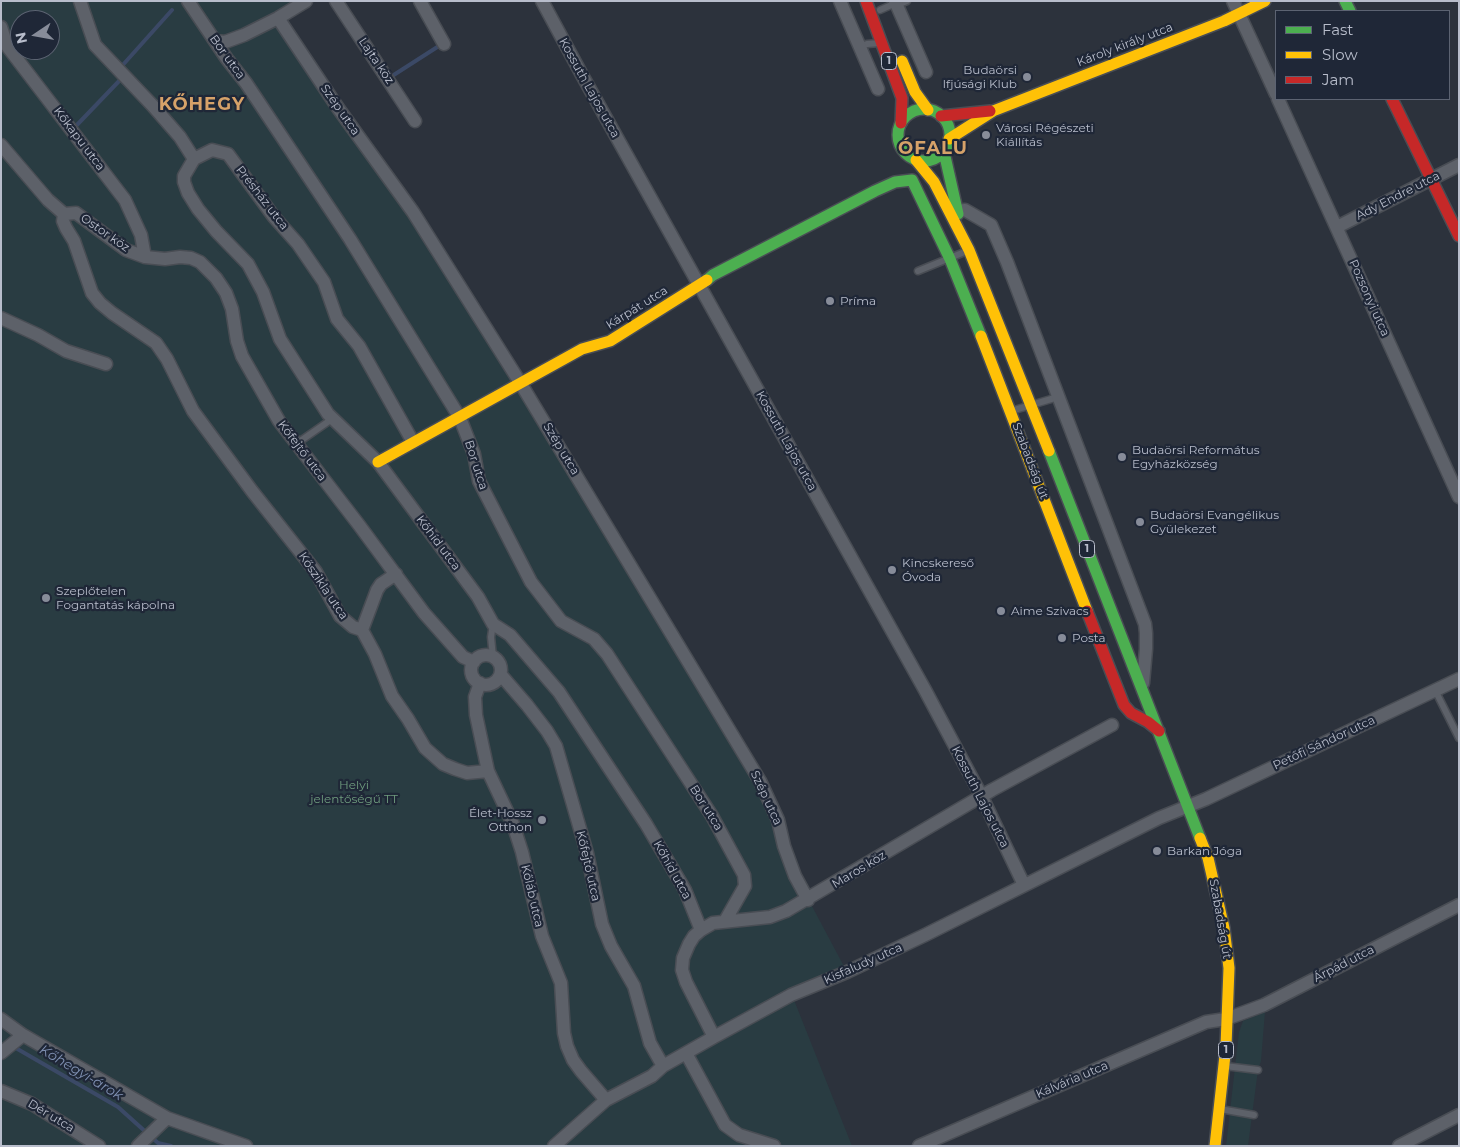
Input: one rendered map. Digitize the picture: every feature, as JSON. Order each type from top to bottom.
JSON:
[{"type":"street","points":[[80,1],[95,45],[159,112],[180,137],[194,159]]},
{"type":"street","name":"Bor utca","points":[[188,1],[227,59],[246,83],[350,239],[460,418],[474,454],[479,481],[531,582],[561,621],[594,639],[607,654],[712,816],[739,864],[746,886],[724,921]]},
{"type":"street","points":[[216,41],[225,42],[244,35],[306,1]]},
{"type":"street","name":"Lajta köz","points":[[336,1],[415,121]]},
{"type":"street","points":[[420,1],[444,44]]},
{"type":"street","name":"Kossuth Lajos utca","points":[[542,1],[921,682],[982,797],[1024,885]]},
{"type":"street","points":[[840,1],[878,89]]},
{"type":"street","name":"1","points":[[866,1],[902,98],[901,124],[898,134],[900,145],[907,154],[916,160]]},
{"type":"street","points":[[1233,1],[1275,92]]},
{"type":"street","name":"Károly király utca","points":[[950,139],[993,111],[1240,14],[1265,1]]},
{"type":"street","points":[[899,3],[926,72]]},
{"type":"street","points":[[878,6],[888,28]]},
{"type":"street","name":"Szép utca","points":[[278,18],[338,108],[413,212],[521,384],[760,781],[778,820],[784,846],[795,876],[808,900]]},
{"type":"street","name":"Kőkapu utca","points":[[2,33],[7,46],[125,200],[141,235],[145,257]]},
{"type":"street","name":"1","points":[[898,52],[914,92],[928,110],[941,116]]},
{"type":"street","name":"Pozsonyi utca","points":[[1278,100],[1459,497]]},
{"type":"street","points":[[1392,100],[1459,236]]},
{"type":"street","points":[[901,124],[910,114],[916,111],[928,110]]},
{"type":"street","name":"Károly király utca","points":[[941,116],[993,111]]},
{"type":"street","points":[[916,160],[931,160],[944,152],[950,139],[948,127],[941,116]]},
{"type":"street","points":[[1,145],[48,200],[64,214]]},
{"type":"street","name":"Présház utca","points":[[194,159],[212,150],[228,154],[274,216],[298,244],[324,282],[337,319],[359,346],[413,442]]},
{"type":"street","name":"Szabadság út","points":[[944,152],[968,250]]},
{"type":"street","name":"Kőhíd utca","points":[[194,159],[184,176],[188,193],[216,231],[248,264],[263,292],[280,339],[332,418],[378,462],[478,597],[493,624],[510,635],[560,692],[646,824],[685,890],[701,930]]},
{"type":"street","name":"Szabadság út","points":[[916,160],[934,182],[968,250],[1031,405],[1208,858],[1224,928],[1229,968],[1226,1046],[1215,1146]]},
{"type":"street","name":"Ady Endre utca","points":[[1337,227],[1459,165]]},
{"type":"street","name":"Kárpát utca","points":[[378,462],[582,349],[610,341],[699,286],[713,275],[875,191],[895,182],[912,180]]},
{"type":"street","name":"Szabadság út","points":[[912,180],[950,259],[1011,411],[1124,705],[1131,713],[1148,722],[1159,731]]},
{"type":"street","name":"Szabadság út","points":[[958,211],[965,210],[991,225],[1007,262],[1145,624],[1146,649],[1143,694]]},
{"type":"street","name":"Ostor köz","points":[[64,214],[76,213],[126,250],[145,257]]},
{"type":"street","name":"Kőszikla utca","points":[[64,214],[63,221],[74,241],[92,293],[100,304],[156,343],[193,411],[252,491],[316,572],[340,616],[353,627],[362,630],[375,654],[392,696],[431,755],[443,764],[467,773],[488,771]]},
{"type":"street","name":"Kőfejtő utca","points":[[145,257],[165,259],[180,256],[191,258],[200,262],[216,278],[226,293],[232,309],[237,341],[242,356],[278,421],[424,613],[463,657],[474,662]]},
{"type":"street","points":[[1,318],[38,335],[66,351],[106,364]]},
{"type":"street","points":[[362,630],[377,590],[381,584],[396,574]]},
{"type":"street","points":[[482,656],[493,657],[501,666],[500,675],[496,682],[484,685],[472,674],[474,662],[482,656]]},
{"type":"street","name":"Kőfejtő utca","points":[[500,675],[508,682],[542,724],[556,746],[587,853],[602,924],[611,946],[634,986],[650,1043],[663,1066]]},
{"type":"street","name":"Petőfi Sándor utca","points":[[1188,806],[1459,679]]},
{"type":"street","name":"Kőláb utca","points":[[480,683],[475,697],[476,715],[488,771],[513,824],[522,852],[542,936],[561,983],[564,1033],[567,1046],[573,1060],[606,1100]]},
{"type":"street","name":"Maros köz","points":[[701,930],[713,923],[770,917],[786,911],[808,900],[982,797],[1112,725]]},
{"type":"street","name":"Kisfaludy utca","points":[[554,1146],[606,1100],[652,1076],[663,1066],[714,1037],[792,995],[916,940],[1159,818],[1188,806]]},
{"type":"street","name":"Árpád utca","points":[[1226,1019],[1264,1005],[1459,905]]},
{"type":"street","points":[[701,930],[689,944],[683,958],[682,970],[686,982],[714,1037]]},
{"type":"street","points":[[1,1019],[20,1039],[167,1118],[246,1146]]},
{"type":"street","name":"Kálvária utca","points":[[919,1146],[1206,1022],[1226,1019]]},
{"type":"street","points":[[1,1053],[20,1039]]},
{"type":"street","points":[[686,1053],[725,1125],[739,1135],[774,1146]]},
{"type":"street","name":"Dér utca","points":[[1,1091],[32,1104],[99,1146]]},
{"type":"street","points":[[1399,1146],[1459,1115]]},
{"type":"street","points":[[139,1144],[167,1118]]},
{"type":"lane","points":[[878,6],[899,3]]},
{"type":"lane","points":[[859,47],[867,44],[882,43]]},
{"type":"lane","points":[[918,271],[968,250]]},
{"type":"lane","points":[[1011,411],[1058,397]]},
{"type":"lane","points":[[296,444],[332,418]]},
{"type":"lane","points":[[493,624],[491,637],[493,657]]},
{"type":"lane","points":[[1435,690],[1459,738]]},
{"type":"lane","points":[[1224,1066],[1258,1070]]},
{"type":"lane","points":[[1219,1108],[1254,1115]]},
{"type":"green space","name":"Helyi jelentőségű TT","points":[[1,1],[306,1],[279,18],[386,173],[760,781],[805,893],[847,972],[792,995],[852,1146],[1,1146]]},
{"type":"green space","points":[[1265,1012],[1261,1061],[1258,1070],[1248,1146],[1226,1146],[1239,1032],[1243,1021]]},
{"type":"waterway","points":[[121,67],[172,10]]},
{"type":"waterway","points":[[389,78],[442,44]]},
{"type":"waterway","points":[[74,128],[121,79]]},
{"type":"waterway","name":"Kőhegyi-árok","points":[[14,1047],[118,1107],[158,1143],[171,1146]]},
{"type":"traffic: fast","points":[[1345,1],[1350,10]]},
{"type":"traffic: fast","points":[[924,109],[934,111],[942,117],[948,125],[950,135],[948,145],[942,153],[934,159],[924,161],[914,159],[906,153],[900,145],[898,135],[900,125],[906,117],[914,111],[924,109]]},
{"type":"traffic: fast","points":[[944,152],[958,214]]},
{"type":"traffic: fast","points":[[707,280],[713,275],[875,191],[895,182],[912,180],[950,259],[981,336]]},
{"type":"traffic: fast","points":[[1049,451],[1200,838]]},
{"type":"traffic: slow","points":[[949,139],[993,111],[1224,21],[1265,1]]},
{"type":"traffic: slow","points":[[902,61],[915,92],[928,110]]},
{"type":"traffic: slow","points":[[916,160],[934,182],[969,250],[1049,451]]},
{"type":"traffic: slow","points":[[378,462],[582,349],[610,341],[707,280]]},
{"type":"traffic: slow","points":[[981,336],[1087,611]]},
{"type":"traffic: slow","points":[[1200,838],[1208,858],[1224,928],[1229,968],[1226,1046],[1215,1146]]},
{"type":"traffic: jam","points":[[866,1],[902,98],[901,123]]},
{"type":"traffic: jam","points":[[1392,100],[1459,236]]},
{"type":"traffic: jam","points":[[941,116],[990,111]]},
{"type":"traffic: jam","points":[[1087,611],[1124,705],[1131,713],[1148,722],[1159,731]]},
{"type":"place","name":"Budaörsi Ifjúsági Klub","points":[[1027,77]]},
{"type":"place","name":"Városi Régészeti Kiállítás","points":[[986,135]]},
{"type":"place","name":"Príma","points":[[830,301]]},
{"type":"place","name":"Budaörsi Református Egyházközség","points":[[1122,457]]},
{"type":"place","name":"Budaörsi Evangélikus Gyülekezet","points":[[1140,522]]},
{"type":"place","name":"Kincskereső Óvoda","points":[[892,570]]},
{"type":"place","name":"Szeplőtelen Fogantatás kápolna","points":[[46,598]]},
{"type":"place","name":"Aime Szivacs","points":[[1001,611]]},
{"type":"place","name":"Posta","points":[[1062,638]]},
{"type":"place","name":"Élet-Hossz Otthon","points":[[542,820]]},
{"type":"place","name":"Barkan Jóga","points":[[1157,851]]},
{"type":"district","name":"KŐHEGY","points":[[202,105]]},
{"type":"district","name":"ÓFALU","points":[[933,149]]}]
